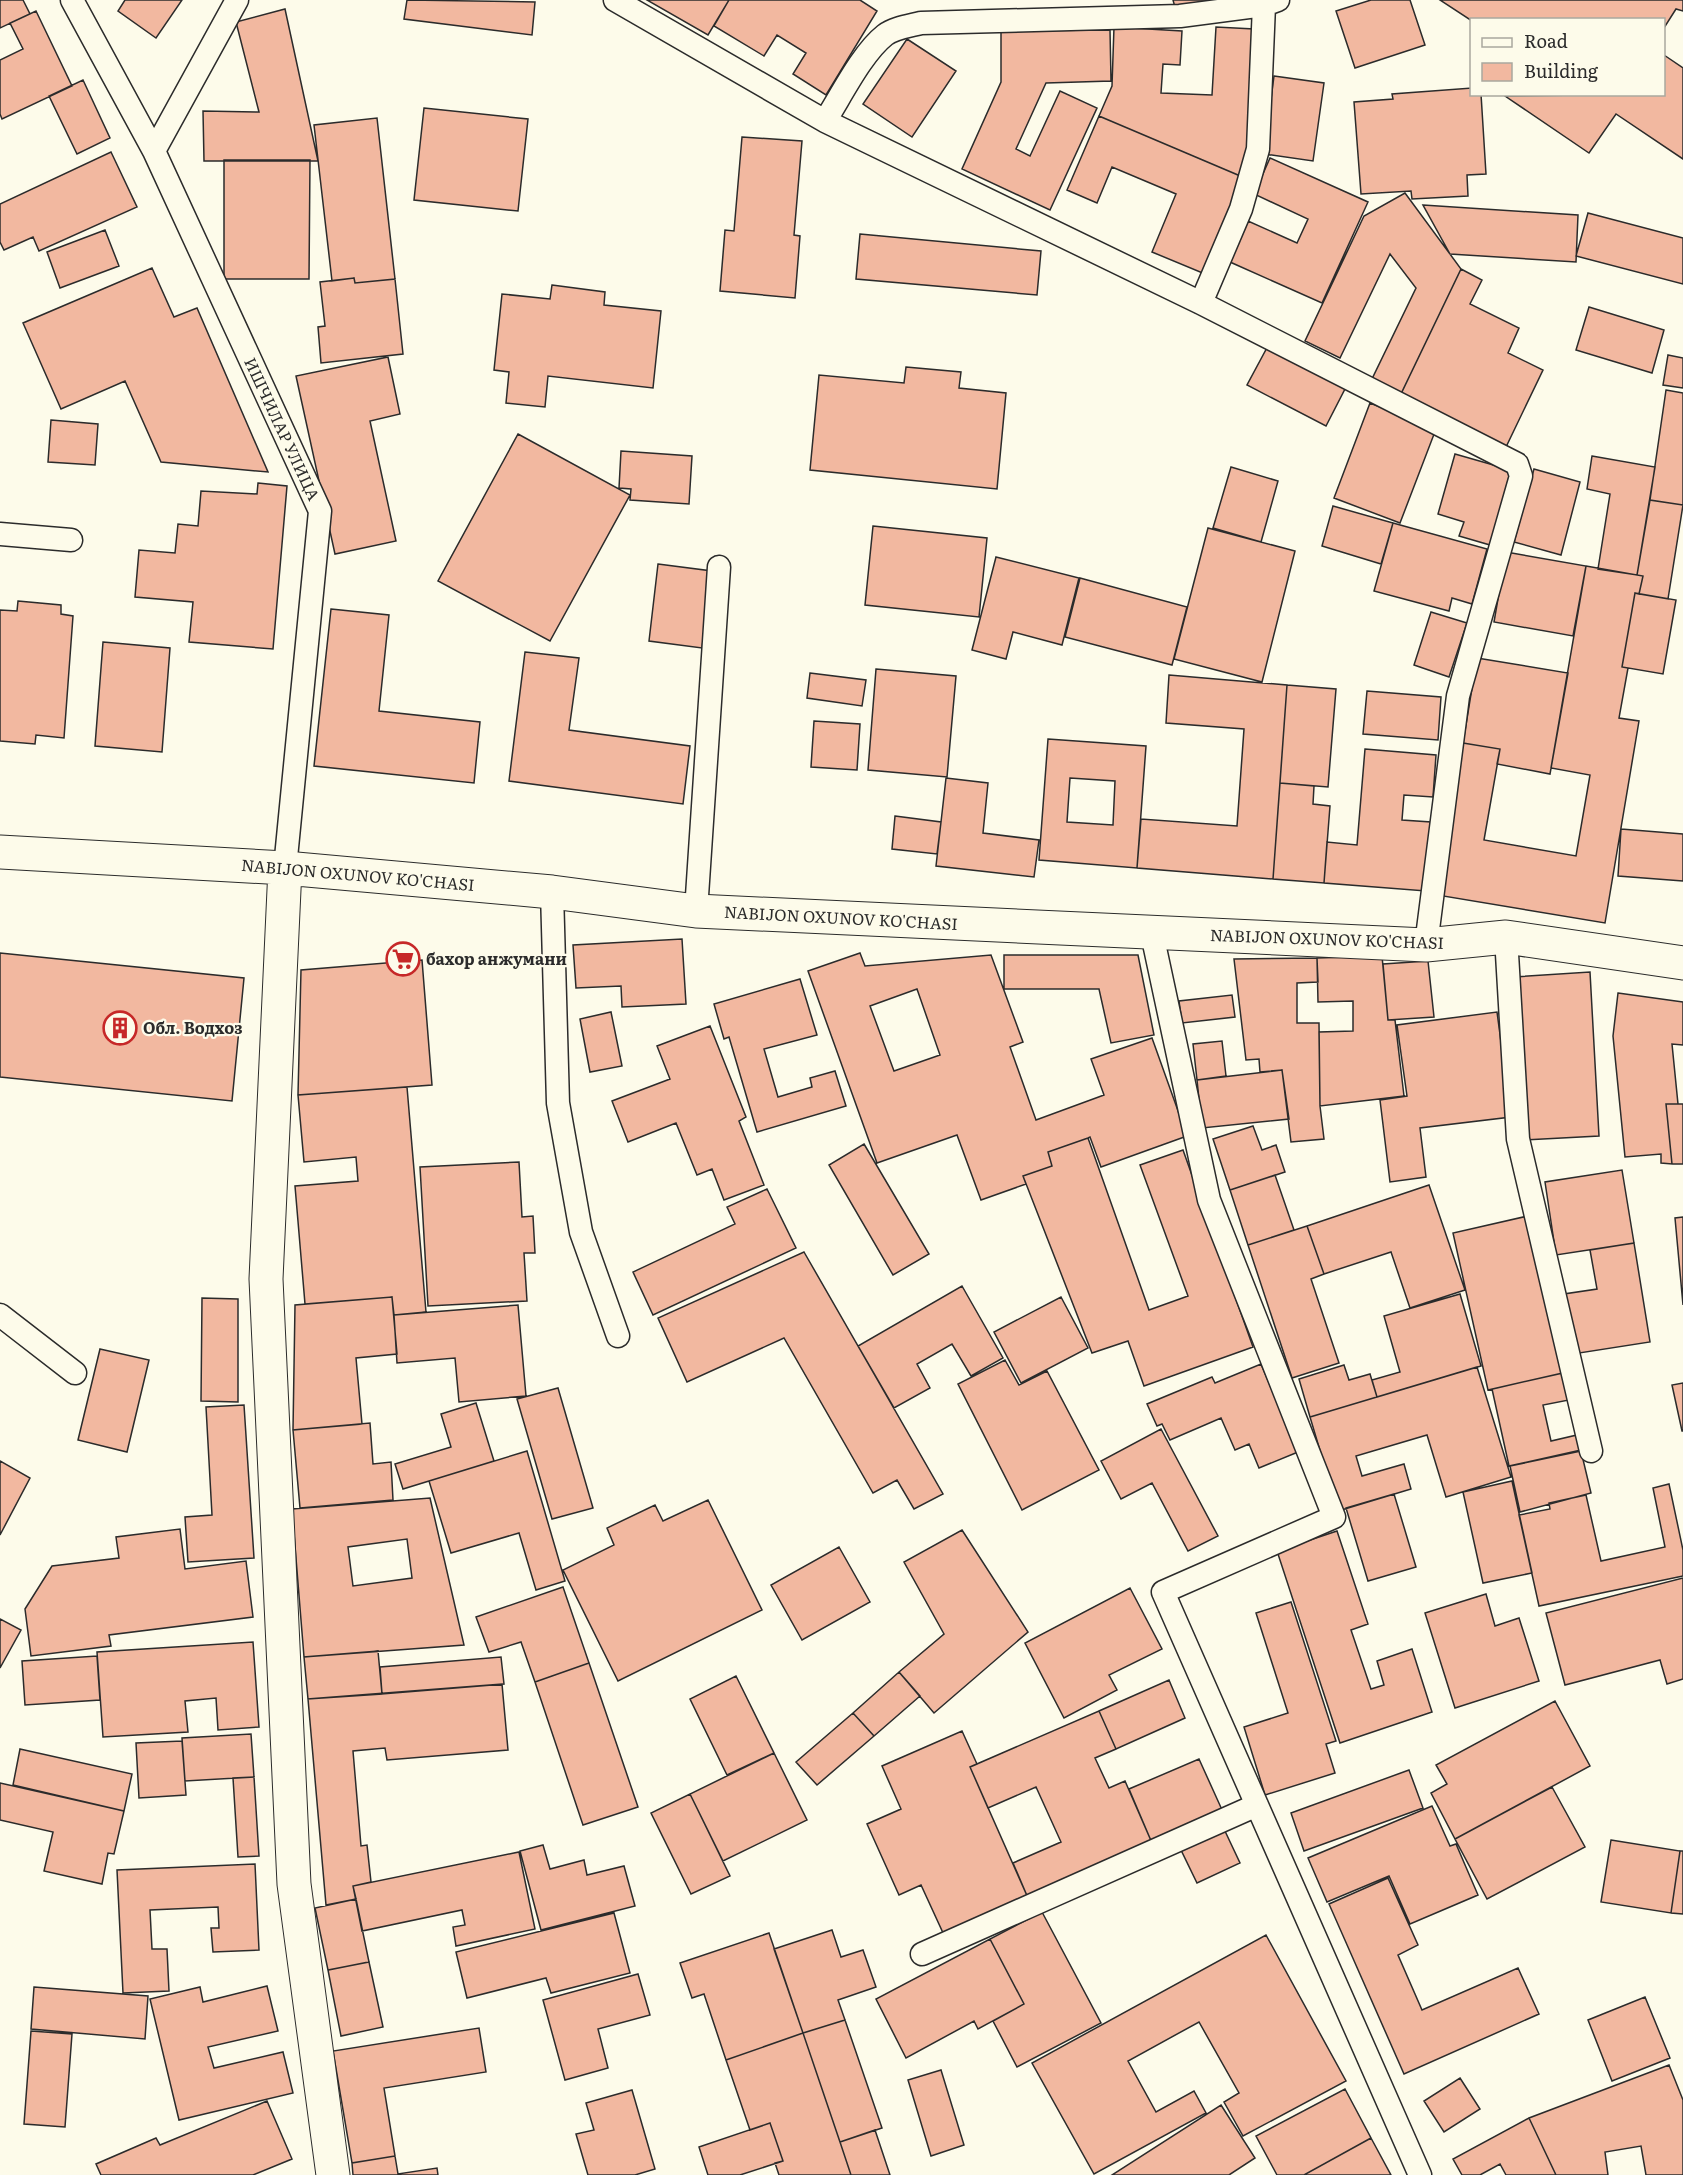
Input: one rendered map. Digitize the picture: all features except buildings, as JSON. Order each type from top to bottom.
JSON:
[{"type":"street","name":"NABIJON OXUNOV KO'CHASI","points":[[0,852],[285,868],[552,892],[696,911],[1426,945],[1506,937],[1683,963]]},
{"type":"street","points":[[285,868],[267,1279],[294,1884],[333,2175]]},
{"type":"lane","name":"ИШЧИЛАР УЛИЦА","points":[[72,0],[154,152],[320,511],[285,868]]},
{"type":"lane","points":[[154,152],[237,0]]},
{"type":"lane","points":[[615,0],[825,121],[1201,303],[1517,464],[1521,469],[1521,476],[1458,696],[1426,945]]},
{"type":"lane","points":[[825,121],[869,54],[885,35],[912,25],[1180,16],[1271,2],[1258,149],[1241,209],[1201,303]]},
{"type":"lane","points":[[0,534],[70,540]]},
{"type":"lane","points":[[696,911],[719,567]]},
{"type":"lane","points":[[552,892],[558,1103],[581,1232],[618,1336]]},
{"type":"lane","points":[[1152,934],[1209,1200],[1334,1517],[1163,1592],[1420,2175]]},
{"type":"lane","points":[[1506,937],[1518,1139],[1591,1451]]},
{"type":"lane","points":[[0,1315],[75,1373]]},
{"type":"lane","points":[[922,1954],[1257,1805]]},
{"type":"place","name":"бахор анжумани","points":[[403,959]]},
{"type":"place","name":"Обл. Водхоз","points":[[120,1028]]}]
